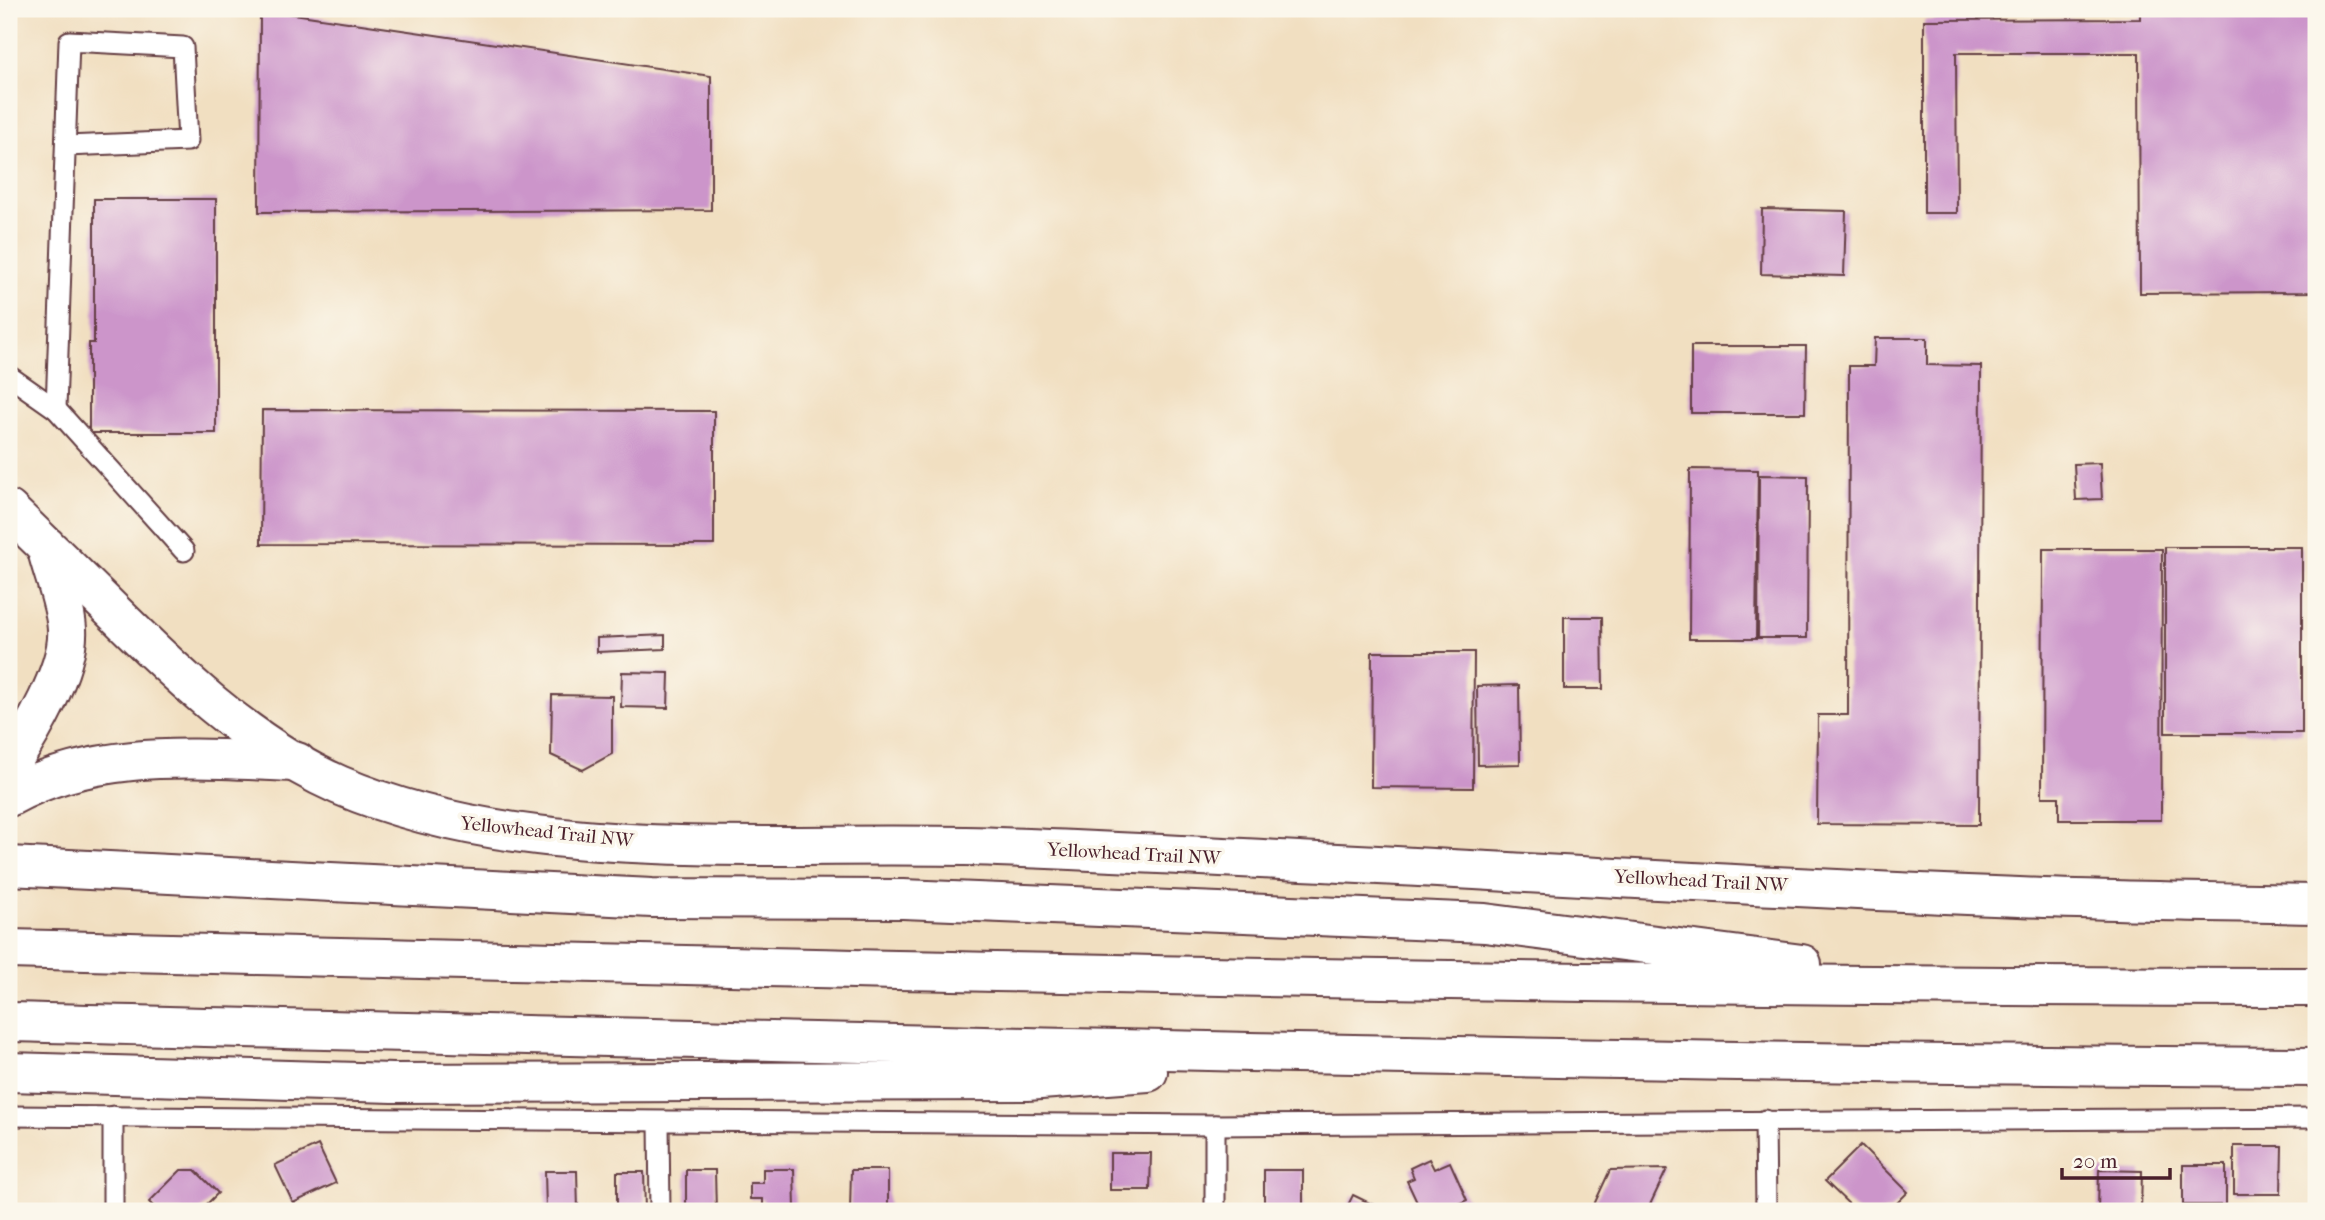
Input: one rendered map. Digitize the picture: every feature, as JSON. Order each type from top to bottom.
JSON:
[{"type":"main road","name":"Yellowhead Trail NW","points":[[9,510],[227,717],[297,762],[341,785],[452,822],[603,842],[993,847],[2020,897],[2316,904]]},
{"type":"main road","points":[[11,758],[33,730],[56,680],[67,631],[46,546]]},
{"type":"main road","points":[[9,797],[36,782],[76,768],[137,760],[162,758],[297,762]]},
{"type":"main road","points":[[9,866],[652,898],[903,899],[1485,922],[1984,987]]},
{"type":"main road","points":[[9,949],[978,973],[1984,987],[2316,987]]},
{"type":"main road","points":[[9,1022],[1366,1055],[2316,1067]]},
{"type":"main road","points":[[9,1072],[393,1083],[1027,1081],[1366,1055]]},
{"type":"lane","points":[[56,409],[65,146],[69,41],[183,47],[188,141],[65,146]]},
{"type":"lane","points":[[9,376],[56,409],[184,551]]},
{"type":"lane","points":[[9,1116],[659,1123],[1215,1125],[1765,1119],[2316,1118]]},
{"type":"lane","points":[[113,1116],[113,1211]]},
{"type":"lane","points":[[1765,1119],[1766,1211]]},
{"type":"lane","points":[[659,1123],[660,1211]]},
{"type":"lane","points":[[1215,1125],[1215,1211]]},
{"type":"building","points":[[260,9],[711,76],[711,210],[259,212]]},
{"type":"building","points":[[2140,9],[2316,9],[2316,292],[2140,293],[2139,53],[1956,53],[1957,213],[1924,213],[1924,20],[2140,19]]},
{"type":"building","points":[[94,199],[216,199],[216,433],[89,433],[89,343],[94,343]]},
{"type":"building","points":[[1762,209],[1846,211],[1844,276],[1761,274]]},
{"type":"building","points":[[1875,338],[1927,338],[1927,365],[1981,366],[1979,825],[1817,824],[1818,715],[1848,715],[1849,366],[1874,366]]},
{"type":"building","points":[[1691,346],[1806,346],[1805,413],[1691,413]]},
{"type":"building","points":[[262,410],[714,411],[714,545],[261,544]]},
{"type":"building","points":[[2100,463],[2102,499],[2076,500],[2074,464]]},
{"type":"building","points":[[1690,469],[1758,470],[1756,639],[1689,639]]},
{"type":"building","points":[[1759,475],[1808,476],[1807,638],[1758,638]]},
{"type":"building","points":[[2165,547],[2302,547],[2302,733],[2165,733]]},
{"type":"building","points":[[2043,549],[2162,549],[2161,820],[2059,820],[2059,797],[2042,797]]},
{"type":"building","points":[[1564,617],[1602,617],[1603,689],[1564,689]]},
{"type":"building","points":[[665,635],[665,649],[597,652],[597,638]]},
{"type":"building","points":[[1372,652],[1474,652],[1473,788],[1371,787]]},
{"type":"building","points":[[622,672],[669,673],[668,708],[621,707]]},
{"type":"building","points":[[1519,685],[1520,764],[1478,765],[1477,686]]},
{"type":"building","points":[[552,695],[612,696],[612,754],[583,770],[551,755]]},
{"type":"building","points":[[318,1145],[336,1183],[293,1203],[275,1165]]},
{"type":"building","points":[[1861,1145],[1908,1192],[1889,1211],[1856,1211],[1825,1181]]},
{"type":"building","points":[[2234,1146],[2282,1146],[2281,1194],[2234,1194]]},
{"type":"building","points":[[1110,1153],[1151,1153],[1150,1190],[1110,1190]]},
{"type":"building","points":[[1429,1159],[1434,1169],[1450,1162],[1467,1200],[1443,1211],[1421,1211],[1407,1181],[1414,1178],[1410,1168]]},
{"type":"building","points":[[2183,1165],[2226,1165],[2226,1205],[2183,1205]]},
{"type":"building","points":[[763,1169],[794,1169],[795,1210],[763,1210],[763,1199],[750,1199],[750,1183],[763,1183]]},
{"type":"building","points":[[1667,1169],[1647,1211],[1591,1211],[1610,1170]]},
{"type":"building","points":[[181,1170],[195,1170],[218,1193],[200,1211],[158,1211],[149,1202]]},
{"type":"building","points":[[686,1170],[715,1170],[716,1211],[686,1211]]},
{"type":"building","points":[[851,1170],[888,1170],[888,1211],[850,1211]]},
{"type":"building","points":[[1264,1170],[1303,1170],[1303,1211],[1264,1211]]},
{"type":"building","points":[[2099,1170],[2142,1171],[2141,1211],[2098,1211]]},
{"type":"building","points":[[545,1171],[577,1171],[578,1211],[546,1211]]},
{"type":"building","points":[[617,1172],[644,1172],[645,1211],[617,1211]]},
{"type":"building","points":[[1353,1195],[1386,1211],[1345,1211]]}]
